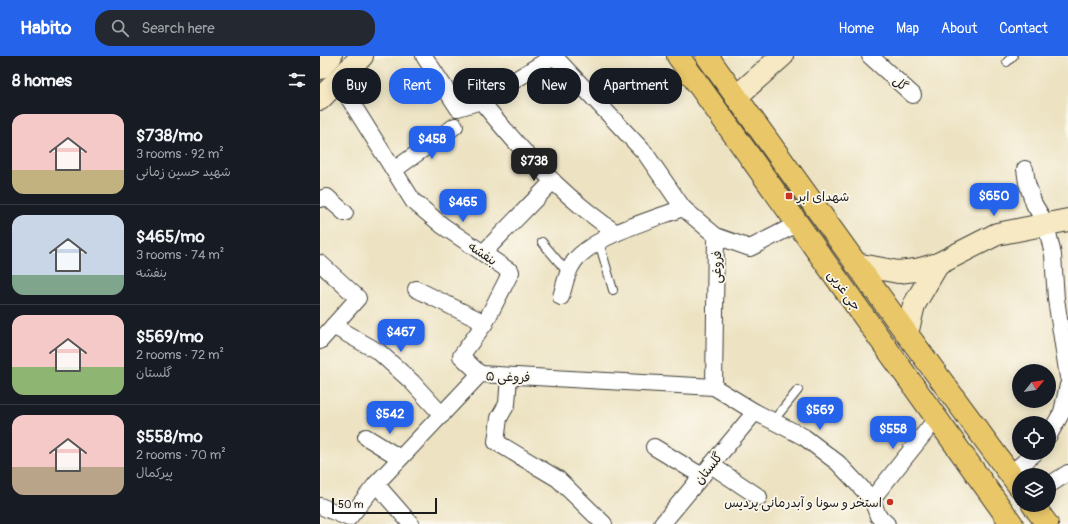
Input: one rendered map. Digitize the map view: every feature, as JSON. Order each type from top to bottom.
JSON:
[{"type":"main road","points":[[320,68],[331,56]]},
{"type":"main road","points":[[350,68],[362,56]]},
{"type":"main road","name":"جی غربی","points":[[678,56],[1009,523]]},
{"type":"main road","name":"جی غربی","points":[[707,56],[856,264],[1012,476]]},
{"type":"main road","points":[[736,97],[782,56]]},
{"type":"main road","points":[[320,99],[332,87]]},
{"type":"main road","points":[[856,264],[898,272],[938,264],[997,234],[1068,220]]},
{"type":"main road","points":[[907,334],[914,305],[938,264]]},
{"type":"main road","points":[[1038,512],[1047,524]]},
{"type":"street","points":[[424,56],[453,100]]},
{"type":"street","points":[[519,78],[554,56],[645,153],[683,208],[716,236]]},
{"type":"street","name":"گل","points":[[870,56],[913,95]]},
{"type":"street","name":"بنفشه","points":[[352,104],[413,201],[443,226],[511,272],[484,323],[461,356],[480,374]]},
{"type":"street","points":[[455,104],[458,108],[472,104]]},
{"type":"street","points":[[484,104],[509,136],[553,181],[581,207],[616,233]]},
{"type":"street","points":[[394,170],[455,126]]},
{"type":"street","points":[[1025,169],[1027,183],[1034,204],[1046,224],[1053,256],[1056,300],[1068,377]]},
{"type":"street","points":[[483,253],[553,181]]},
{"type":"street","points":[[320,199],[327,197],[345,213]]},
{"type":"street","points":[[561,297],[568,273],[579,256],[599,242],[616,233],[683,208]]},
{"type":"street","name":"فروغی","points":[[714,387],[716,236],[750,248],[797,224]]},
{"type":"street","points":[[320,263],[358,298],[320,341]]},
{"type":"street","points":[[416,289],[484,323]]},
{"type":"street","points":[[333,326],[379,352],[412,382],[442,415]]},
{"type":"street","name":"فروغی ۵","points":[[321,508],[349,518],[376,484],[480,374],[714,387]]},
{"type":"street","points":[[509,376],[507,404],[499,418],[496,442],[558,479],[604,524]]},
{"type":"street","points":[[1056,423],[1062,412],[1068,385]]},
{"type":"street","points":[[714,387],[755,412],[804,437],[838,463],[872,499],[878,516],[886,524]]},
{"type":"street","name":"گلستان","points":[[662,524],[755,412]]},
{"type":"street","points":[[872,499],[936,419]]},
{"type":"street","points":[[366,436],[400,458]]},
{"type":"street","points":[[654,447],[759,497]]},
{"type":"street","points":[[1056,480],[1068,473]]},
{"type":"street","points":[[376,484],[411,524]]},
{"type":"lane","points":[[1007,62],[1013,56]]},
{"type":"lane","points":[[542,242],[568,273]]},
{"type":"lane","points":[[599,242],[613,290]]},
{"type":"lane","points":[[773,421],[798,390]]},
{"type":"place","name":"شهدای ابر","points":[[789,196]]},
{"type":"place","name":"استخر و سونا و آبدرمانی پردیس","points":[[890,502]]}]
